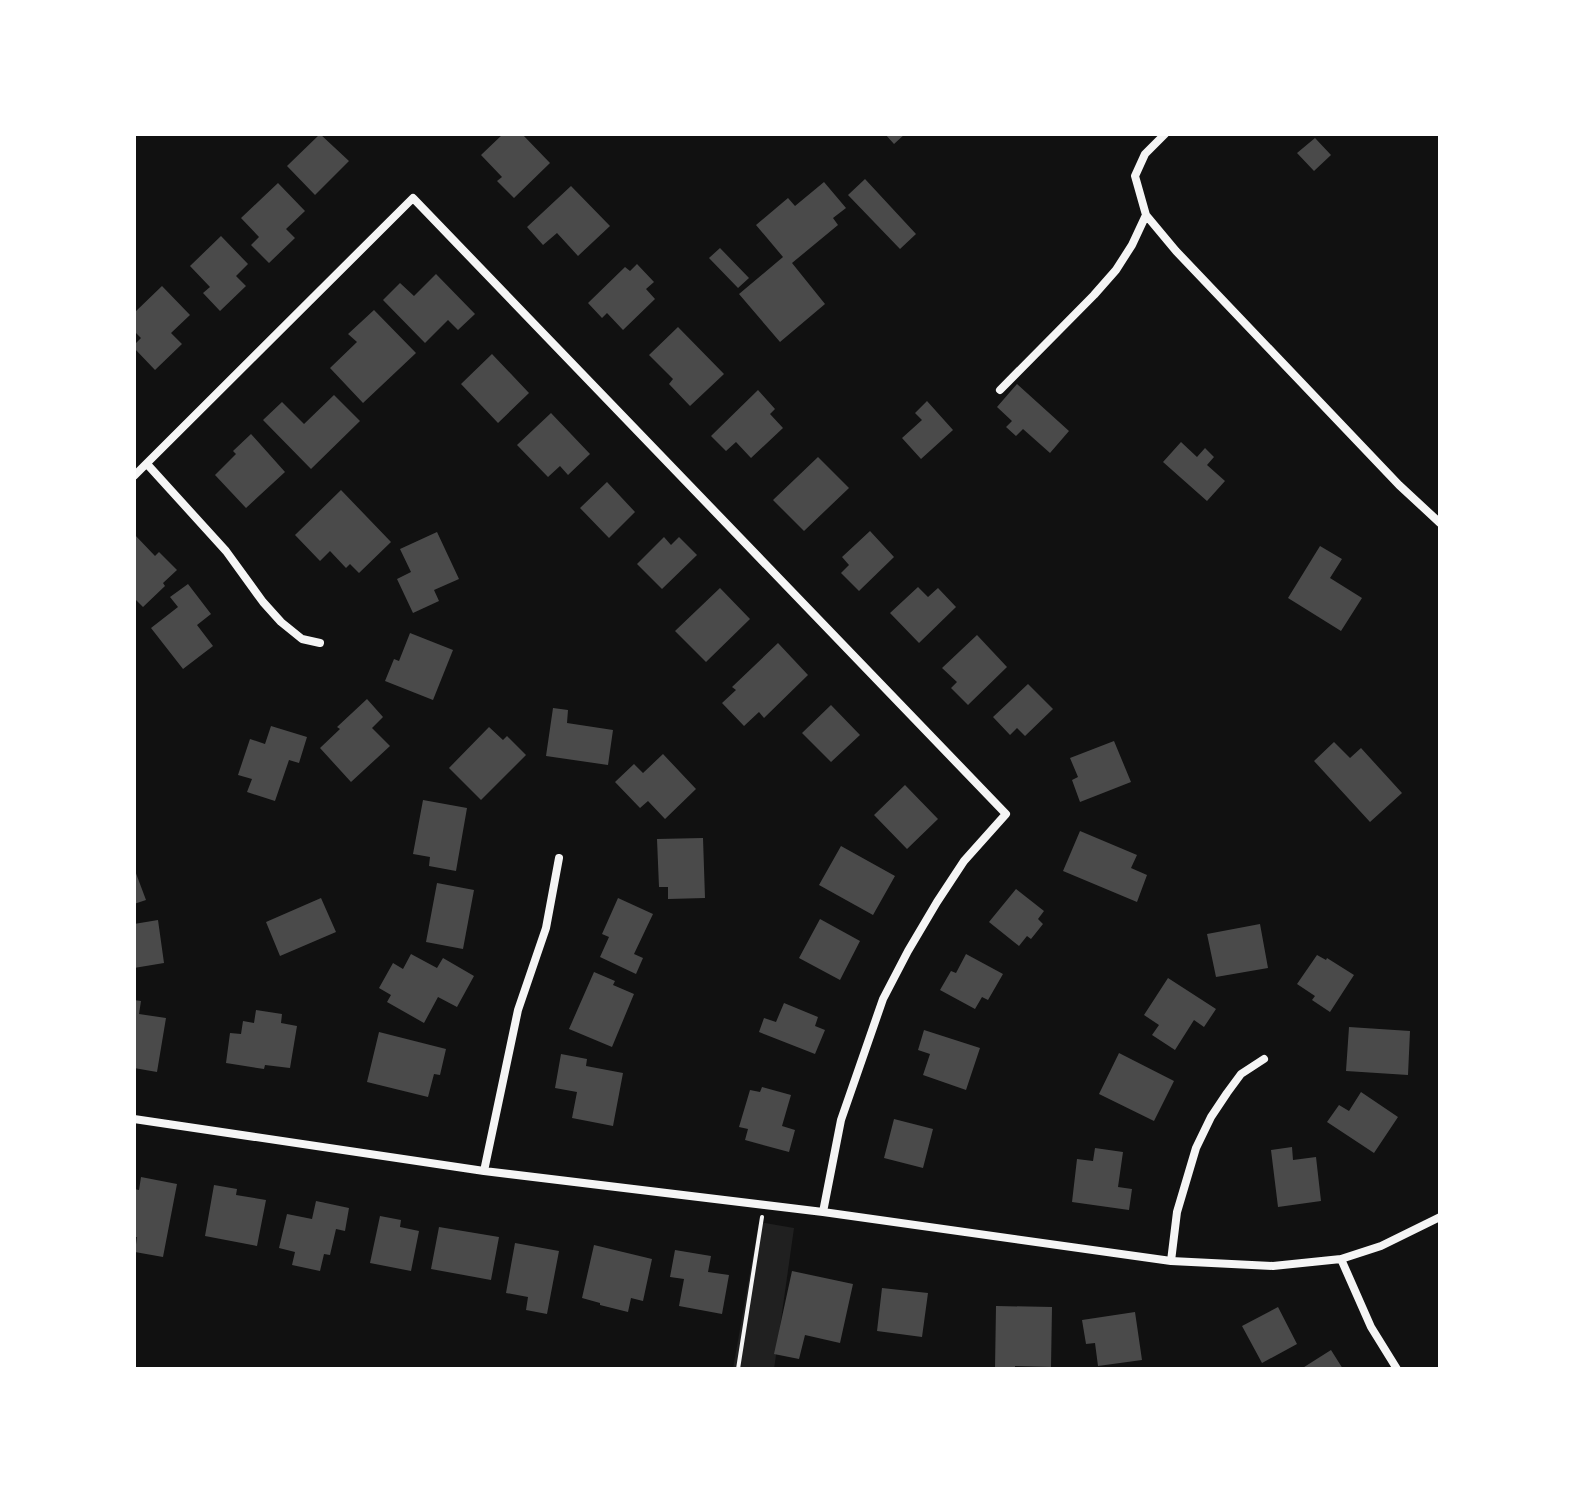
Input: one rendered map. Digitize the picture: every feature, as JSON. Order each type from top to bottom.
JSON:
[{"type":"street","points":[[1165,134],[1145,154],[1135,176],[1146,215],[1176,251],[1399,485],[1440,523]]},
{"type":"street","points":[[134,476],[413,198],[1006,814],[964,861],[908,951],[883,999],[841,1120],[823,1212]]},
{"type":"street","points":[[1000,390],[1116,270],[1146,215]]},
{"type":"street","points":[[147,464],[226,551],[281,622],[302,639],[320,643]]},
{"type":"street","points":[[484,1171],[518,1010],[546,928],[559,858]]},
{"type":"street","points":[[1171,1261],[1177,1212],[1196,1148],[1211,1117],[1241,1074],[1264,1059]]},
{"type":"street","points":[[134,1119],[484,1171],[823,1212],[1171,1261],[1273,1266],[1341,1259],[1381,1246],[1440,1217]]},
{"type":"street","points":[[1341,1259],[1371,1327],[1397,1369]]},
{"type":"path","points":[[738,1369],[764,1205]]},
{"type":"shaded area","points":[[759,1222],[794,1228],[774,1369],[733,1369]]},
{"type":"building","points":[[320,134],[349,161],[315,195],[287,166]]},
{"type":"building","points":[[503,134],[522,134],[550,163],[514,198],[497,181],[502,177],[481,155]]},
{"type":"building","points":[[885,134],[905,134],[894,144]]},
{"type":"building","points":[[1315,138],[1331,155],[1314,171],[1297,153]]},
{"type":"building","points":[[865,179],[916,234],[900,249],[848,195]]},
{"type":"building","points":[[824,182],[846,208],[833,218],[838,225],[792,263],[825,304],[780,342],[739,294],[783,257],[756,225],[788,198],[795,206]]},
{"type":"building","points":[[278,183],[305,211],[286,229],[295,238],[269,263],[251,245],[259,237],[241,218]]},
{"type":"building","points":[[571,186],[610,226],[578,256],[557,233],[543,245],[527,227]]},
{"type":"building","points":[[221,236],[248,264],[236,276],[246,286],[220,311],[203,293],[210,287],[190,266]]},
{"type":"building","points":[[720,248],[749,278],[738,288],[709,258]]},
{"type":"building","points":[[637,264],[654,282],[646,289],[655,299],[623,330],[607,313],[602,318],[588,303],[625,267],[630,271]]},
{"type":"building","points":[[436,274],[475,314],[458,330],[448,320],[425,343],[383,300],[400,283],[414,296]]},
{"type":"building","points":[[162,286],[190,315],[171,333],[182,344],[155,370],[134,348],[141,338],[134,331],[134,313]]},
{"type":"building","points":[[374,310],[416,353],[363,403],[330,368],[357,342],[348,334]]},
{"type":"building","points":[[678,327],[724,374],[690,406],[669,384],[673,379],[649,355]]},
{"type":"building","points":[[492,354],[529,393],[498,423],[461,384]]},
{"type":"building","points":[[1017,384],[1069,431],[1050,453],[1023,429],[1016,436],[1006,427],[1012,421],[997,407]]},
{"type":"building","points":[[758,390],[775,409],[770,414],[783,428],[751,458],[736,442],[726,451],[711,436]]},
{"type":"building","points":[[334,395],[360,421],[311,469],[263,420],[282,402],[304,424]]},
{"type":"building","points":[[927,401],[953,430],[921,459],[902,438],[922,420],[915,413]]},
{"type":"building","points":[[551,413],[590,454],[568,475],[560,466],[548,477],[517,445]]},
{"type":"building","points":[[251,434],[285,472],[246,508],[215,475]]},
{"type":"building","points":[[1181,442],[1197,457],[1205,448],[1214,457],[1207,465],[1225,481],[1207,501],[1163,462]]},
{"type":"building","points":[[818,457],[849,488],[804,531],[773,500]]},
{"type":"building","points":[[607,482],[635,512],[609,538],[580,508]]},
{"type":"building","points":[[341,490],[391,542],[359,573],[350,564],[346,568],[330,551],[320,561],[295,535]]},
{"type":"building","points":[[870,531],[894,557],[859,591],[841,573],[849,565],[842,557]]},
{"type":"building","points":[[437,532],[459,579],[434,590],[439,601],[413,613],[397,579],[411,572],[400,549]]},
{"type":"building","points":[[134,534],[155,556],[159,552],[177,570],[143,607],[134,598]]},
{"type":"building","points":[[664,537],[671,545],[679,537],[697,555],[662,589],[637,564]]},
{"type":"building","points":[[1320,546],[1342,559],[1330,578],[1362,598],[1341,631],[1288,598]]},
{"type":"building","points":[[188,584],[211,614],[197,625],[213,646],[183,669],[151,628],[178,607],[170,597]]},
{"type":"building","points":[[918,587],[928,597],[938,588],[956,607],[919,643],[890,613]]},
{"type":"building","points":[[720,588],[750,619],[706,662],[675,631]]},
{"type":"building","points":[[410,633],[453,650],[433,700],[385,681],[394,659],[399,661]]},
{"type":"building","points":[[977,635],[1007,667],[968,705],[951,688],[957,682],[942,668]]},
{"type":"building","points":[[778,643],[808,675],[764,718],[759,712],[744,726],[722,703],[736,690],[732,687]]},
{"type":"building","points":[[1028,684],[1053,709],[1025,736],[1017,728],[1010,735],[993,717]]},
{"type":"building","points":[[367,699],[383,717],[372,728],[390,746],[351,782],[320,748]]},
{"type":"building","points":[[831,705],[860,735],[831,762],[802,733]]},
{"type":"building","points":[[553,708],[568,710],[567,723],[613,730],[608,765],[546,756]]},
{"type":"building","points":[[271,726],[307,737],[299,763],[289,760],[275,801],[247,792],[252,779],[238,775],[250,739],[265,744]]},
{"type":"building","points":[[489,727],[503,740],[507,736],[526,755],[481,800],[449,768]]},
{"type":"building","points":[[1114,741],[1131,782],[1080,802],[1072,780],[1078,777],[1070,758]]},
{"type":"building","points":[[1334,742],[1350,758],[1361,748],[1402,793],[1370,822],[1314,761]]},
{"type":"building","points":[[663,754],[696,789],[665,819],[648,801],[640,808],[615,782],[634,764],[643,773]]},
{"type":"building","points":[[905,785],[938,819],[907,849],[874,815]]},
{"type":"building","points":[[423,800],[467,808],[456,871],[429,866],[430,857],[413,854]]},
{"type":"building","points":[[1080,831],[1137,855],[1131,868],[1147,875],[1137,902],[1063,871]]},
{"type":"building","points":[[703,838],[705,898],[668,899],[668,887],[659,887],[657,839]]},
{"type":"building","points":[[841,846],[895,876],[873,915],[819,885]]},
{"type":"building","points":[[134,868],[146,900],[134,904]]},
{"type":"building","points":[[437,883],[474,890],[463,949],[426,942]]},
{"type":"building","points":[[1016,889],[1044,911],[1038,919],[1043,924],[1031,939],[1027,936],[1019,946],[989,922]]},
{"type":"building","points":[[321,898],[336,932],[280,956],[266,922]]},
{"type":"building","points":[[618,898],[653,914],[634,954],[643,958],[636,974],[600,957],[609,937],[602,934]]},
{"type":"building","points":[[820,919],[860,941],[840,980],[799,958]]},
{"type":"building","points":[[158,920],[164,963],[134,968],[134,924]]},
{"type":"building","points":[[1260,924],[1268,968],[1216,977],[1207,934]]},
{"type":"building","points":[[411,954],[437,968],[443,958],[474,976],[457,1007],[438,997],[424,1023],[387,1002],[391,995],[379,988],[393,963],[403,969]]},
{"type":"building","points":[[966,954],[1003,974],[988,1000],[982,997],[975,1009],[940,990],[951,971],[956,973]]},
{"type":"building","points":[[1317,955],[1354,975],[1330,1012],[1312,1000],[1315,996],[1297,984]]},
{"type":"building","points":[[594,972],[634,994],[612,1047],[569,1029]]},
{"type":"building","points":[[1168,978],[1216,1009],[1204,1027],[1194,1020],[1175,1050],[1152,1035],[1159,1025],[1144,1015]]},
{"type":"building","points":[[134,1000],[141,1001],[139,1014],[166,1018],[157,1072],[134,1068]]},
{"type":"building","points":[[784,1003],[818,1017],[815,1026],[825,1030],[815,1054],[759,1032],[764,1018],[776,1022]]},
{"type":"building","points":[[256,1010],[282,1014],[281,1023],[297,1026],[290,1068],[265,1065],[264,1069],[226,1063],[230,1033],[241,1034],[243,1021],[254,1023]]},
{"type":"building","points":[[1349,1027],[1410,1031],[1408,1075],[1346,1071]]},
{"type":"building","points":[[924,1030],[980,1048],[966,1090],[923,1075],[930,1054],[918,1050]]},
{"type":"building","points":[[379,1032],[446,1049],[440,1075],[434,1074],[428,1097],[367,1082]]},
{"type":"building","points":[[1119,1053],[1174,1081],[1154,1121],[1099,1094]]},
{"type":"building","points":[[561,1054],[587,1059],[586,1066],[623,1073],[613,1126],[572,1118],[577,1092],[555,1088]]},
{"type":"building","points":[[762,1087],[791,1095],[782,1126],[795,1130],[789,1152],[745,1140],[748,1129],[739,1127],[750,1090],[760,1092]]},
{"type":"building","points":[[1361,1092],[1398,1117],[1374,1153],[1327,1122],[1339,1105],[1349,1111]]},
{"type":"building","points":[[894,1119],[933,1129],[923,1168],[884,1158]]},
{"type":"building","points":[[1292,1147],[1293,1160],[1316,1157],[1321,1201],[1278,1207],[1271,1150]]},
{"type":"building","points":[[1095,1148],[1123,1152],[1118,1187],[1132,1189],[1129,1210],[1072,1202],[1077,1159],[1093,1161]]},
{"type":"building","points":[[141,1177],[177,1184],[163,1257],[135,1252],[134,1189],[139,1190]]},
{"type":"building","points":[[214,1185],[237,1189],[236,1195],[266,1200],[257,1246],[205,1236]]},
{"type":"building","points":[[316,1201],[349,1208],[345,1231],[336,1229],[330,1255],[324,1254],[320,1271],[292,1265],[295,1252],[279,1248],[287,1214],[312,1219]]},
{"type":"building","points":[[380,1216],[401,1220],[400,1227],[419,1231],[411,1271],[370,1263]]},
{"type":"building","points":[[439,1227],[499,1237],[491,1280],[431,1269]]},
{"type":"building","points":[[515,1243],[559,1251],[547,1314],[526,1310],[528,1297],[506,1293]]},
{"type":"building","points":[[594,1245],[652,1259],[643,1301],[631,1298],[628,1312],[582,1298]]},
{"type":"building","points":[[675,1250],[711,1256],[708,1272],[729,1275],[722,1314],[679,1306],[684,1279],[670,1277]]},
{"type":"building","points":[[792,1271],[853,1284],[840,1343],[805,1335],[799,1359],[774,1354]]},
{"type":"building","points":[[882,1288],[928,1293],[922,1337],[877,1331]]},
{"type":"building","points":[[996,1306],[1052,1307],[1051,1367],[995,1369]]},
{"type":"building","points":[[1278,1307],[1297,1344],[1262,1363],[1242,1326]]},
{"type":"building","points":[[1135,1312],[1142,1360],[1098,1366],[1095,1343],[1086,1344],[1082,1320]]},
{"type":"building","points":[[1331,1350],[1343,1369],[1301,1369]]}]
